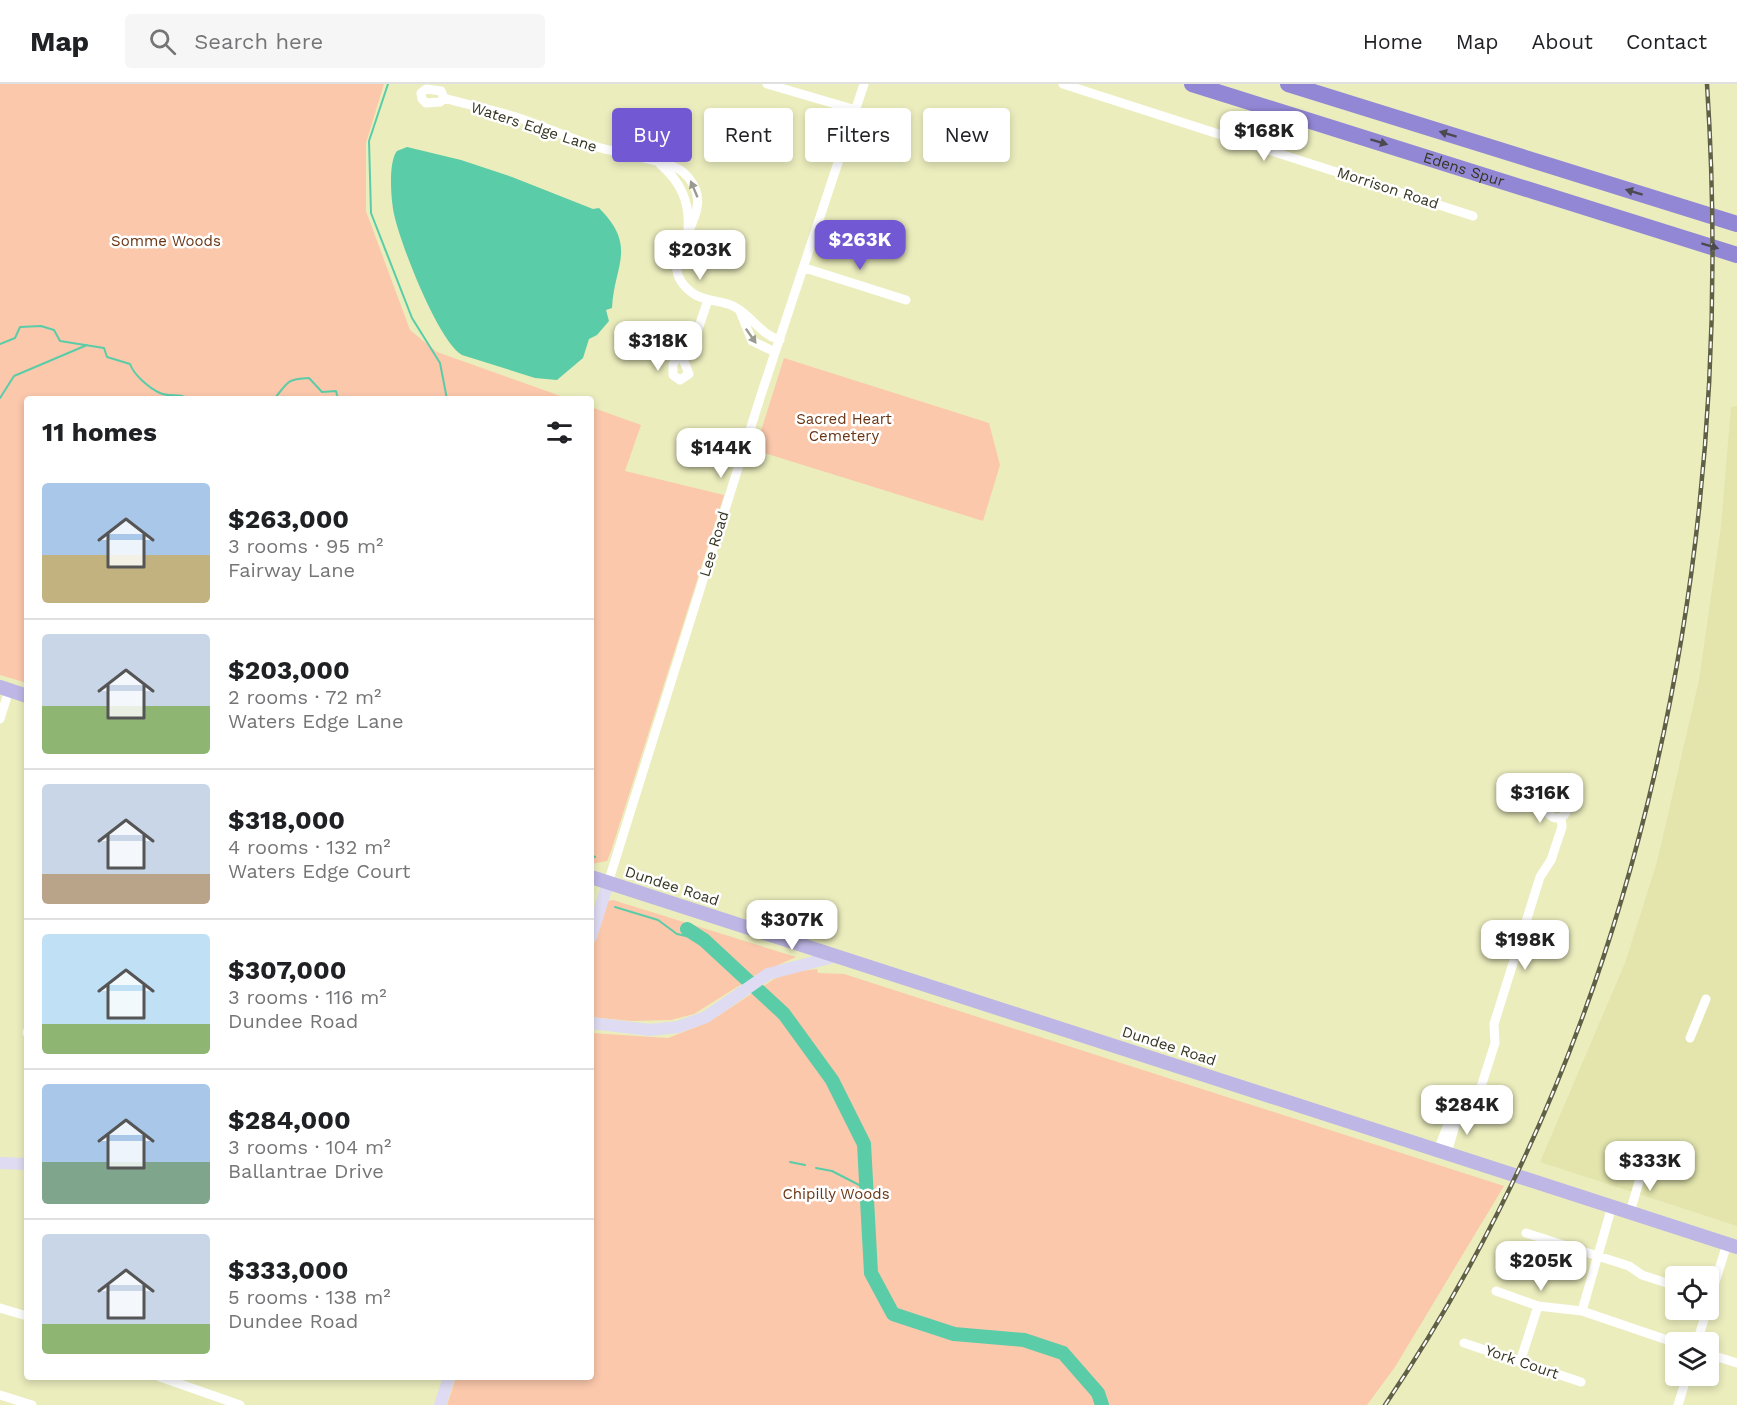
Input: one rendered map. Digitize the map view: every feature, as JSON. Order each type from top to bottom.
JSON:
[{"type":"highway","name":"Edens Spur","points":[[1192,84],[1737,255]]},
{"type":"highway","name":"Edens Spur","points":[[1288,84],[1737,224]]},
{"type":"main road","points":[[5,689],[24,695]]},
{"type":"main road","name":"Dundee Road","points":[[594,878],[1732,1245]]},
{"type":"main road","name":"Lee Road","points":[[594,927],[608,883]]},
{"type":"main road","points":[[594,1023],[650,1030],[678,1027],[705,1017],[760,979],[804,963],[837,956]]},
{"type":"main road","points":[[0,1163],[24,1164]]},
{"type":"main road","points":[[440,1405],[448,1380]]},
{"type":"street","points":[[767,84],[849,108]]},
{"type":"street","name":"Lee Road","points":[[857,108],[864,84]]},
{"type":"street","name":"Morrison Road","points":[[1063,84],[1473,216]]},
{"type":"street","name":"Waters Edge Lane","points":[[444,98],[516,117],[584,143],[681,169],[695,188],[698,213],[678,254],[680,278],[694,293],[708,300],[739,309]]},
{"type":"street","name":"Lee Road","points":[[608,883],[775,352],[839,162]]},
{"type":"street","points":[[805,268],[906,300]]},
{"type":"street","points":[[681,354],[701,327],[708,300]]},
{"type":"street","points":[[739,309],[760,331],[780,340]]},
{"type":"street","points":[[739,309],[752,341],[775,352]]},
{"type":"street","points":[[0,718],[5,689]]},
{"type":"street","points":[[1443,1152],[1449,1122],[1474,1100],[1481,1088],[1495,1043],[1494,1024],[1541,873],[1551,860],[1562,827],[1561,818]]},
{"type":"street","points":[[1690,1038],[1706,999]]},
{"type":"street","points":[[1630,1212],[1644,1165]]},
{"type":"street","points":[[1582,1311],[1612,1206]]},
{"type":"street","points":[[1526,1233],[1629,1266],[1642,1275],[1665,1282]]},
{"type":"street","points":[[1719,1273],[1732,1245]]},
{"type":"street","points":[[1496,1291],[1538,1305],[1582,1311],[1665,1339]]},
{"type":"street","points":[[1520,1362],[1538,1305]]},
{"type":"street","points":[[0,1308],[24,1315]]},
{"type":"street","name":"York Court","points":[[1464,1343],[1581,1382]]},
{"type":"street","points":[[1719,1357],[1737,1363]]},
{"type":"street","points":[[169,1380],[240,1405]]},
{"type":"street","points":[[1678,1405],[1684,1386]]},
{"type":"street","points":[[0,1395],[32,1405]]},
{"type":"shaded area","points":[[407,147],[461,160],[512,177],[593,209],[599,208],[611,222],[618,234],[621,257],[612,308],[606,310],[609,321],[597,335],[589,339],[583,358],[557,380],[535,378],[462,355],[452,346],[442,331],[421,290],[394,214],[391,191],[392,164],[397,151]]},
{"type":"shaded area","points":[[1737,406],[1737,1226],[1540,1162],[1625,963],[1657,862],[1699,680],[1721,526],[1731,407]]},
{"type":"green space","name":"Somme Woods","points":[[0,84],[384,84],[366,143],[366,211],[410,330],[437,352],[561,396],[24,396],[24,682],[0,675]]},
{"type":"green space","name":"Sacred Heart Cemetery","points":[[784,358],[989,423],[1000,465],[983,521],[755,450]]},
{"type":"green space","points":[[594,408],[641,425],[625,471],[724,495],[607,861],[594,863]]},
{"type":"green space","points":[[613,900],[796,957],[756,975],[694,1014],[671,1020],[631,1021],[594,1017],[594,944],[608,901]]},
{"type":"green space","name":"Chipilly Woods","points":[[817,969],[818,973],[844,974],[1504,1186],[1395,1367],[1367,1405],[447,1405],[455,1380],[594,1380],[594,1033],[668,1038],[709,1022],[774,979],[794,972]]},
{"type":"waterway","points":[[388,84],[369,141],[371,213],[412,318],[440,363],[446,396]]},
{"type":"waterway","points":[[0,344],[15,338],[20,327],[41,326],[54,330],[60,341],[104,348],[107,357],[130,364],[138,377],[156,391],[182,396]]},
{"type":"waterway","points":[[0,398],[14,376],[87,345]]},
{"type":"waterway","points":[[277,396],[291,381],[309,378],[322,392],[336,391],[337,396]]},
{"type":"waterway","points":[[615,907],[658,920],[677,934],[704,940]]},
{"type":"waterway","points":[[687,929],[704,940],[784,1014],[832,1080],[864,1144],[871,1273],[893,1314],[954,1334],[1024,1340],[1063,1353],[1098,1393],[1102,1405]]},
{"type":"waterway","points":[[790,1162],[805,1165]]},
{"type":"waterway","points":[[816,1168],[832,1171],[865,1188]]},
{"type":"railway","points":[[1385,1405],[1475,1257],[1549,1101],[1609,940],[1655,773],[1687,603],[1706,431],[1712,258],[1707,84]]}]
